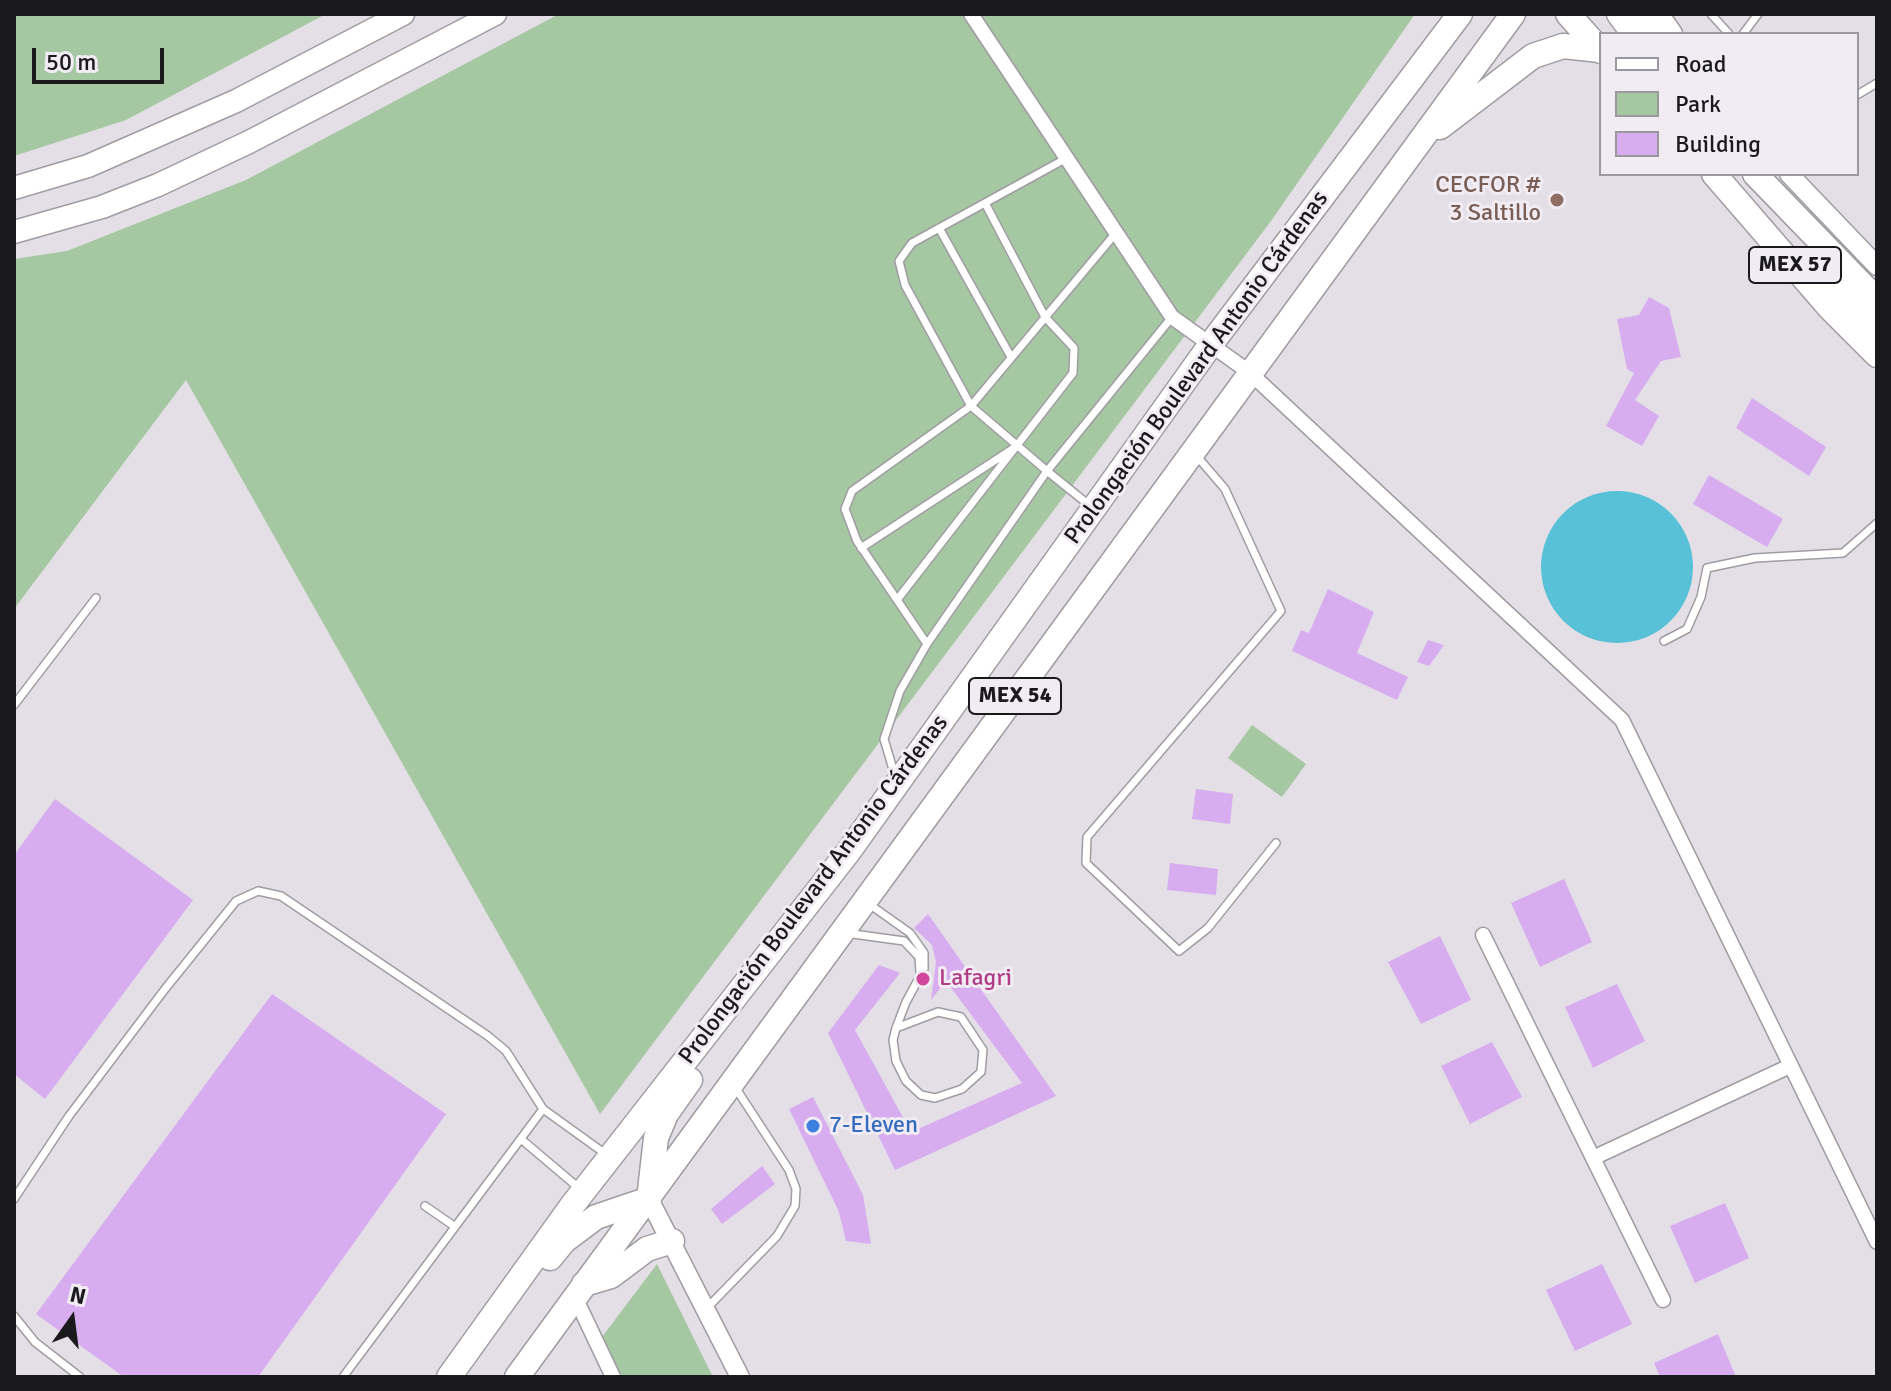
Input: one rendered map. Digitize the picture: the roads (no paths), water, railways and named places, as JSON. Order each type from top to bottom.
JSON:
[{"type":"highway","name":"Prolongación Boulevard Antonio Cárdenas","points":[[517,1377],[606,1250],[649,1199],[1249,372],[1513,14]]},
{"type":"highway","points":[[1568,14],[1599,49]]},
{"type":"highway","points":[[1619,14],[1632,32]]},
{"type":"highway","name":"Prolongación Boulevard Antonio Cárdenas","points":[[450,1374],[583,1191],[897,784],[1211,344],[1452,20]]},
{"type":"highway","points":[[1422,140],[1533,56],[1563,46],[1599,51]]},
{"type":"highway","name":"MEX 57","points":[[1716,176],[1787,254],[1829,307],[1877,355]]},
{"type":"highway","name":"MEX 57","points":[[1757,176],[1877,300]]},
{"type":"highway","points":[[1787,254],[1812,266],[1877,329]]},
{"type":"highway","points":[[450,1374],[494,1340],[564,1241],[596,1217],[649,1199],[656,1138],[666,1114],[765,981],[785,931]]},
{"type":"highway","points":[[579,1290],[611,1276],[647,1249],[672,1241]]},
{"type":"main road","points":[[14,188],[88,166],[236,101],[403,14]]},
{"type":"main road","points":[[14,232],[102,207],[158,185],[263,135],[495,14]]},
{"type":"main road","points":[[1657,14],[1670,32]]},
{"type":"street","points":[[971,14],[1172,317],[1249,372],[1622,720],[1877,1242]]},
{"type":"street","points":[[1637,14],[1653,32]]},
{"type":"street","points":[[1791,176],[1877,266]]},
{"type":"street","points":[[1483,935],[1663,1300]]},
{"type":"street","points":[[1595,1157],[1790,1066]]},
{"type":"street","points":[[649,1199],[740,1377]]},
{"type":"street","points":[[579,1290],[613,1377]]},
{"type":"lane","points":[[1711,14],[1727,32]]},
{"type":"lane","points":[[1744,32],[1758,14]]},
{"type":"lane","points":[[1859,94],[1877,83]]},
{"type":"lane","points":[[1065,159],[912,243],[899,261],[905,285],[971,406],[1094,509]]},
{"type":"lane","points":[[897,600],[1073,373],[1074,348],[1045,317],[985,203]]},
{"type":"lane","points":[[939,228],[1011,357]]},
{"type":"lane","points":[[927,644],[861,548],[845,509],[852,491],[971,406],[1115,234]]},
{"type":"lane","points":[[897,784],[884,739],[900,691],[927,644],[1047,471],[1172,317]]},
{"type":"lane","points":[[861,548],[1019,444]]},
{"type":"lane","points":[[1192,451],[1225,489],[1281,611],[1087,837],[1086,863],[1179,951],[1208,928],[1276,843]]},
{"type":"lane","points":[[1664,641],[1687,629],[1701,597],[1707,568],[1755,558],[1843,553],[1877,523]]},
{"type":"lane","points":[[14,705],[96,598]]},
{"type":"lane","points":[[14,1199],[69,1116],[165,989],[236,901],[247,893],[258,891],[281,896],[488,1036],[515,1063],[543,1109],[610,1157]]},
{"type":"lane","points":[[865,902],[916,939],[925,959],[896,1028],[893,1040],[896,1061],[906,1081],[921,1095],[943,1097],[972,1083],[981,1072],[983,1050],[961,1017],[938,1012],[896,1028]]},
{"type":"lane","points":[[842,933],[904,941],[919,957],[919,978]]},
{"type":"lane","points":[[706,1309],[777,1236],[795,1206],[796,1189],[789,1170],[733,1083]]},
{"type":"lane","points":[[343,1377],[543,1109]]},
{"type":"lane","points":[[521,1139],[583,1191]]},
{"type":"lane","points":[[425,1206],[454,1226]]},
{"type":"lane","points":[[14,1316],[35,1342],[80,1377]]},
{"type":"water","points":[[1617,491],[1646,497],[1671,513],[1687,538],[1693,567],[1687,596],[1671,621],[1646,637],[1617,643],[1588,637],[1563,621],[1547,596],[1541,567],[1547,538],[1563,513],[1588,497]]},
{"type":"place","name":"CECFOR # 3 Saltillo","points":[[1557,200]]},
{"type":"place","name":"Lafagri","points":[[923,979]]},
{"type":"place","name":"7-Eleven","points":[[813,1126]]}]
